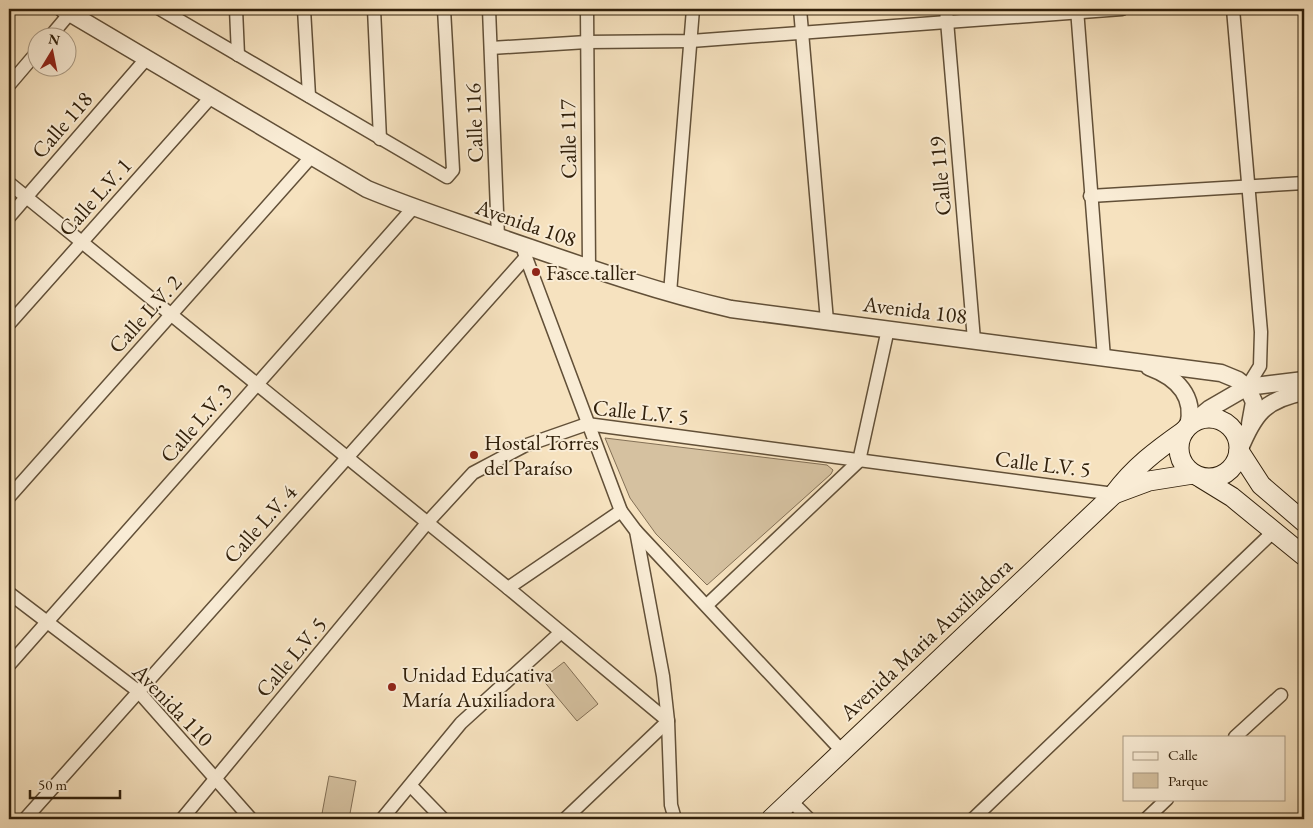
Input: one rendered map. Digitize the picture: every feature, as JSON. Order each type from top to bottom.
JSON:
[{"type":"main road","points":[[1304,522],[1261,485],[1239,451],[1235,433],[1229,426],[1212,418],[1188,426],[1179,450],[1181,459],[1197,476],[1232,496],[1304,556]]},
{"type":"main road","name":"Avenida Maria Auxiliadora","points":[[771,819],[1114,494],[1127,475],[1144,458],[1188,426]]},
{"type":"main road","points":[[1197,476],[1222,476],[1230,470],[1239,451]]},
{"type":"main road","name":"Avenida Maria Auxiliadora","points":[[1114,494],[1149,481],[1197,476]]},
{"type":"street","points":[[236,9],[238,55]]},
{"type":"street","points":[[304,9],[309,96]]},
{"type":"street","points":[[374,9],[380,139]]},
{"type":"street","points":[[164,10],[444,176],[452,173],[444,9]]},
{"type":"street","name":"Calle 116","points":[[489,9],[498,237]]},
{"type":"street","name":"Calle 117","points":[[587,9],[589,268]]},
{"type":"street","points":[[670,293],[693,9]]},
{"type":"street","points":[[800,9],[827,321]]},
{"type":"street","points":[[491,48],[587,42],[691,41],[803,33],[947,15],[1122,9]]},
{"type":"street","points":[[1234,9],[1250,185],[1262,358],[1256,374],[1247,387]]},
{"type":"street","points":[[1077,10],[1104,358]]},
{"type":"street","points":[[56,28],[66,11]]},
{"type":"street","name":"Avenida 108","points":[[66,11],[367,189],[413,208],[498,237],[524,251],[589,268],[670,293],[731,308],[1140,364],[1159,363],[1221,373],[1238,380],[1247,387]]},
{"type":"street","name":"Calle 119","points":[[947,15],[974,340]]},
{"type":"street","name":"Calle 118","points":[[9,217],[146,59]]},
{"type":"street","points":[[9,85],[28,63]]},
{"type":"street","name":"Calle L.V. 1","points":[[9,324],[211,97]]},
{"type":"street","name":"Calle L.V. 2","points":[[9,497],[311,157]]},
{"type":"street","points":[[9,183],[508,588],[668,721]]},
{"type":"street","points":[[1090,196],[1304,183]]},
{"type":"street","name":"Calle L.V. 3","points":[[9,665],[413,208]]},
{"type":"street","points":[[524,251],[621,511],[636,531],[842,751]]},
{"type":"street","name":"Calle L.V. 4","points":[[25,819],[346,458],[524,251]]},
{"type":"street","points":[[707,605],[859,461],[888,329]]},
{"type":"street","name":"Avenida 108","points":[[1140,364],[1168,376],[1181,387],[1191,409],[1188,426]]},
{"type":"street","points":[[1188,426],[1209,409],[1247,387],[1304,380]]},
{"type":"street","points":[[1239,451],[1250,424],[1254,402],[1251,391],[1247,387]]},
{"type":"street","points":[[1250,424],[1271,402],[1304,392]]},
{"type":"street","name":"Calle L.V. 5","points":[[182,819],[427,523],[473,472],[524,446],[587,424],[1114,494]]},
{"type":"street","points":[[508,588],[621,511]]},
{"type":"street","points":[[636,531],[663,676],[668,721],[670,804],[675,819]]},
{"type":"street","points":[[973,819],[1274,531]]},
{"type":"street","name":"Avenida 110","points":[[9,593],[138,691],[251,819]]},
{"type":"street","points":[[382,819],[461,723],[560,633]]},
{"type":"street","points":[[1236,736],[1281,695]]},
{"type":"street","points":[[565,819],[668,721]]},
{"type":"street","points":[[411,786],[443,819]]},
{"type":"street","points":[[1146,819],[1167,800]]},
{"type":"street","points":[[791,801],[809,819]]},
{"type":"green space","points":[[605,438],[827,465],[833,470],[831,474],[707,585],[656,534],[630,498]]},
{"type":"green space","points":[[564,662],[598,704],[577,721],[542,679]]},
{"type":"green space","points":[[329,776],[356,781],[349,819],[321,819]]},
{"type":"place","name":"Fasce taller","points":[[536,272]]},
{"type":"place","name":"Hostal Torres del Paraíso","points":[[474,455]]},
{"type":"place","name":"Unidad Educativa María Auxiliadora","points":[[392,687]]}]
